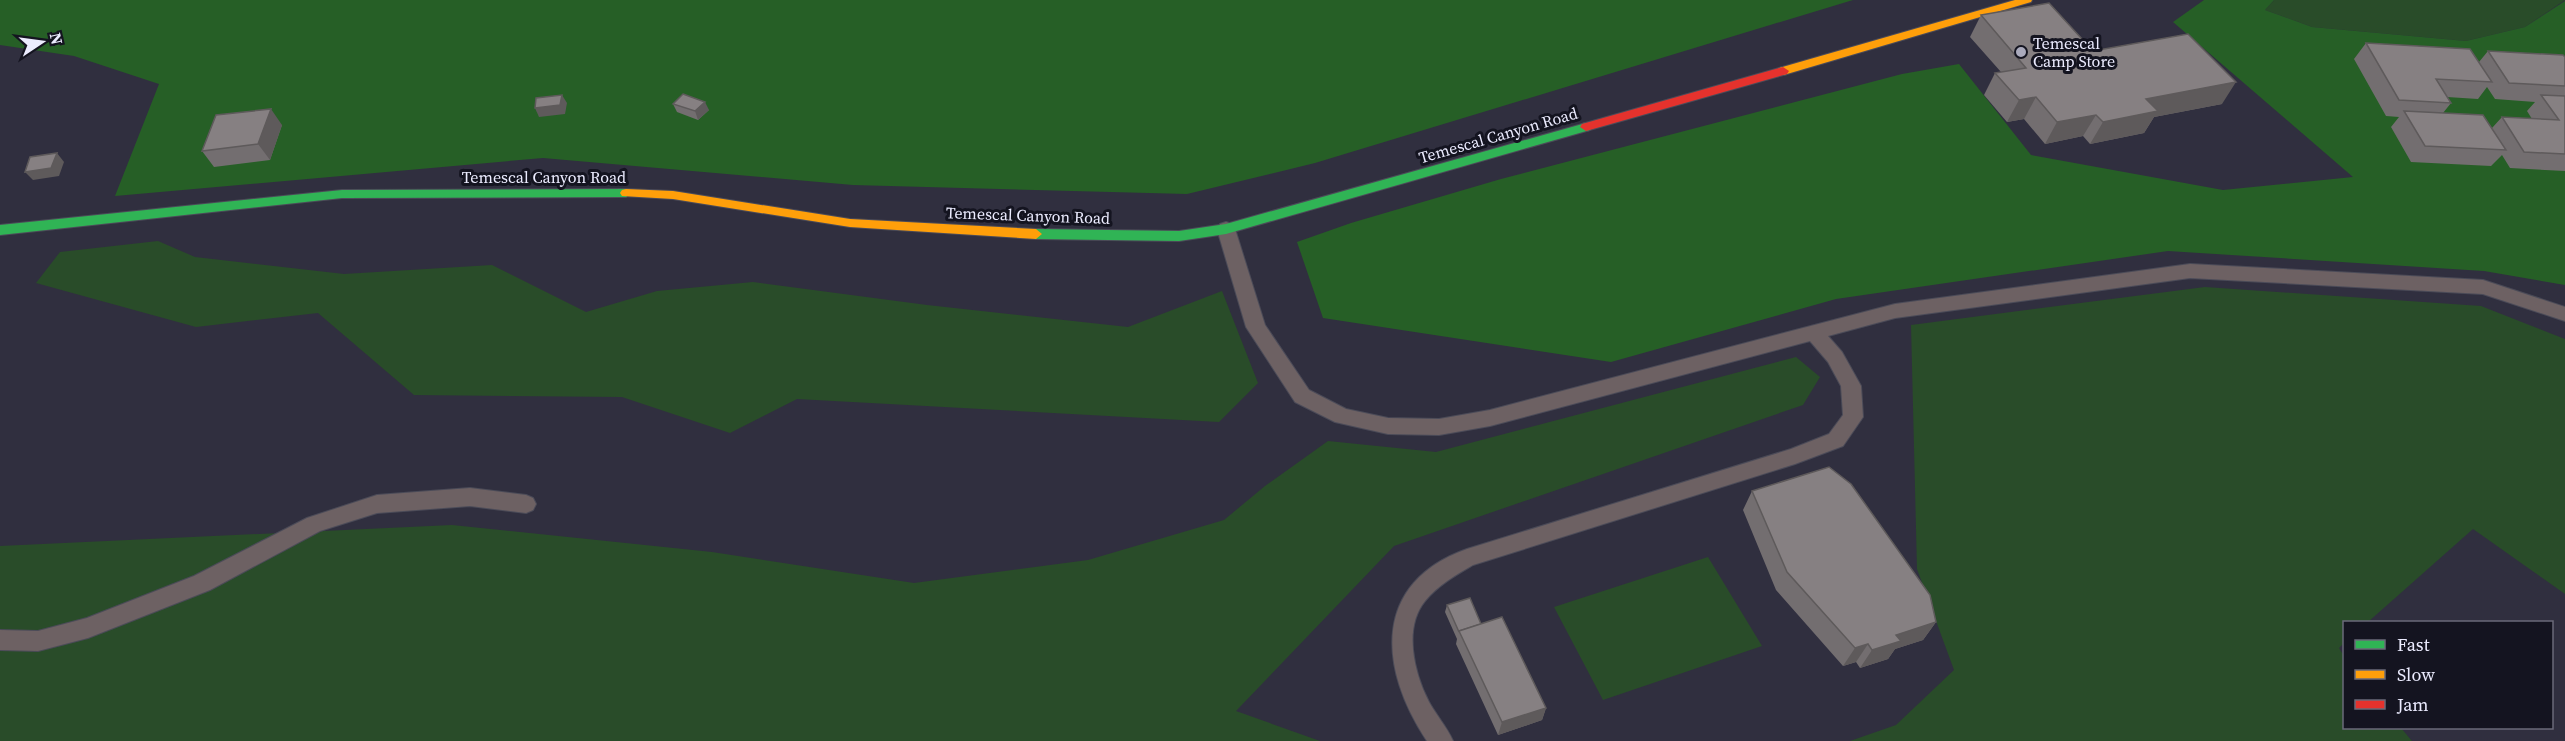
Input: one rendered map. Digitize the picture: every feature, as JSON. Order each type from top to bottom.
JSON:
[{"type":"street","name":"Temescal Canyon Road","points":[[0,230],[342,194],[584,192],[673,195],[850,223],[1024,234],[1179,236],[1226,229],[2027,0]]},
{"type":"lane","points":[[1226,229],[1256,327],[1302,396],[1342,417],[1388,426],[1439,427],[1490,418],[1895,311],[2190,271],[2483,287],[2565,314]]},
{"type":"lane","points":[[1441,741],[1424,719],[1408,682],[1400,635],[1413,600],[1435,578],[1467,558],[1795,456],[1836,440],[1853,417],[1851,386],[1835,357],[1814,332]]},
{"type":"lane","points":[[0,640],[38,640],[88,628],[202,582],[314,524],[377,504],[470,497],[526,504]]},
{"type":"green space","points":[[0,0],[1853,0],[1315,163],[1187,194],[853,185],[543,158],[115,196],[159,84],[74,56],[0,45]]},
{"type":"green space","points":[[2204,0],[2274,0],[2265,10],[2312,27],[2466,41],[2525,27],[2565,1],[2565,285],[2484,271],[2168,251],[1836,299],[1611,362],[1323,318],[1297,242],[1351,223],[1501,179],[1902,74],[1959,64],[2031,155],[2223,190],[2353,177],[2173,22]]},
{"type":"green space","points":[[2274,0],[2565,0],[2525,27],[2466,41],[2312,27],[2265,10]]},
{"type":"green space","points":[[158,241],[195,257],[344,274],[492,265],[586,312],[657,291],[753,282],[927,305],[1128,327],[1222,291],[1258,383],[1219,422],[797,399],[730,433],[622,397],[414,395],[318,313],[196,327],[36,283],[60,252]]},
{"type":"green space","points":[[2205,287],[2481,306],[2565,339],[2565,594],[2473,529],[2369,621],[2343,621],[2343,644],[2339,648],[2343,654],[2343,729],[2402,729],[2412,741],[1850,741],[1896,725],[1954,670],[1917,569],[1911,325]]},
{"type":"green space","points":[[1796,357],[1820,377],[1803,405],[1394,546],[1236,711],[1320,741],[0,741],[0,546],[452,525],[712,552],[914,583],[1088,560],[1224,520],[1265,486],[1328,441],[1436,452]]},
{"type":"green space","points":[[1708,557],[1762,646],[1603,700],[1554,607]]},
{"type":"building","points":[[2049,3],[2093,51],[2188,34],[2236,82],[2146,99],[2158,111],[2103,122],[2096,115],[2057,122],[2036,97],[2019,100],[1995,73],[2026,68],[1981,15]]},
{"type":"building","points":[[2366,43],[2470,49],[2492,82],[2436,79],[2451,103],[2399,100]]},
{"type":"building","points":[[2488,51],[2563,55],[2565,57],[2565,86],[2509,83]]},
{"type":"building","points":[[683,94],[705,102],[695,111],[673,104]]},
{"type":"building","points":[[562,95],[560,105],[535,108],[536,98]]},
{"type":"building","points":[[2541,95],[2565,96],[2565,154],[2524,152],[2502,117],[2559,120]]},
{"type":"building","points":[[271,109],[258,144],[202,151],[216,115]]},
{"type":"building","points":[[2404,111],[2483,115],[2506,150],[2425,146]]},
{"type":"building","points":[[57,153],[51,168],[25,172],[30,157]]},
{"type":"building","points":[[1829,467],[1851,484],[1930,595],[1936,622],[1896,635],[1901,641],[1872,650],[1868,644],[1855,648],[1787,572],[1752,491]]},
{"type":"building","points":[[1470,598],[1481,624],[1459,632],[1447,605]]},
{"type":"building","points":[[1502,617],[1546,708],[1502,722],[1459,631]]},
{"type":"traffic: fast","points":[[1036,234],[1179,236],[1226,229],[1586,127]]},
{"type":"traffic: fast","points":[[0,230],[342,194],[626,193]]},
{"type":"traffic: slow","points":[[1783,71],[2027,0]]},
{"type":"traffic: slow","points":[[626,193],[673,195],[850,223],[1036,234]]},
{"type":"traffic: jam","points":[[1586,127],[1783,71]]},
{"type":"place","name":"Temescal Camp Store","points":[[2021,52]]}]
